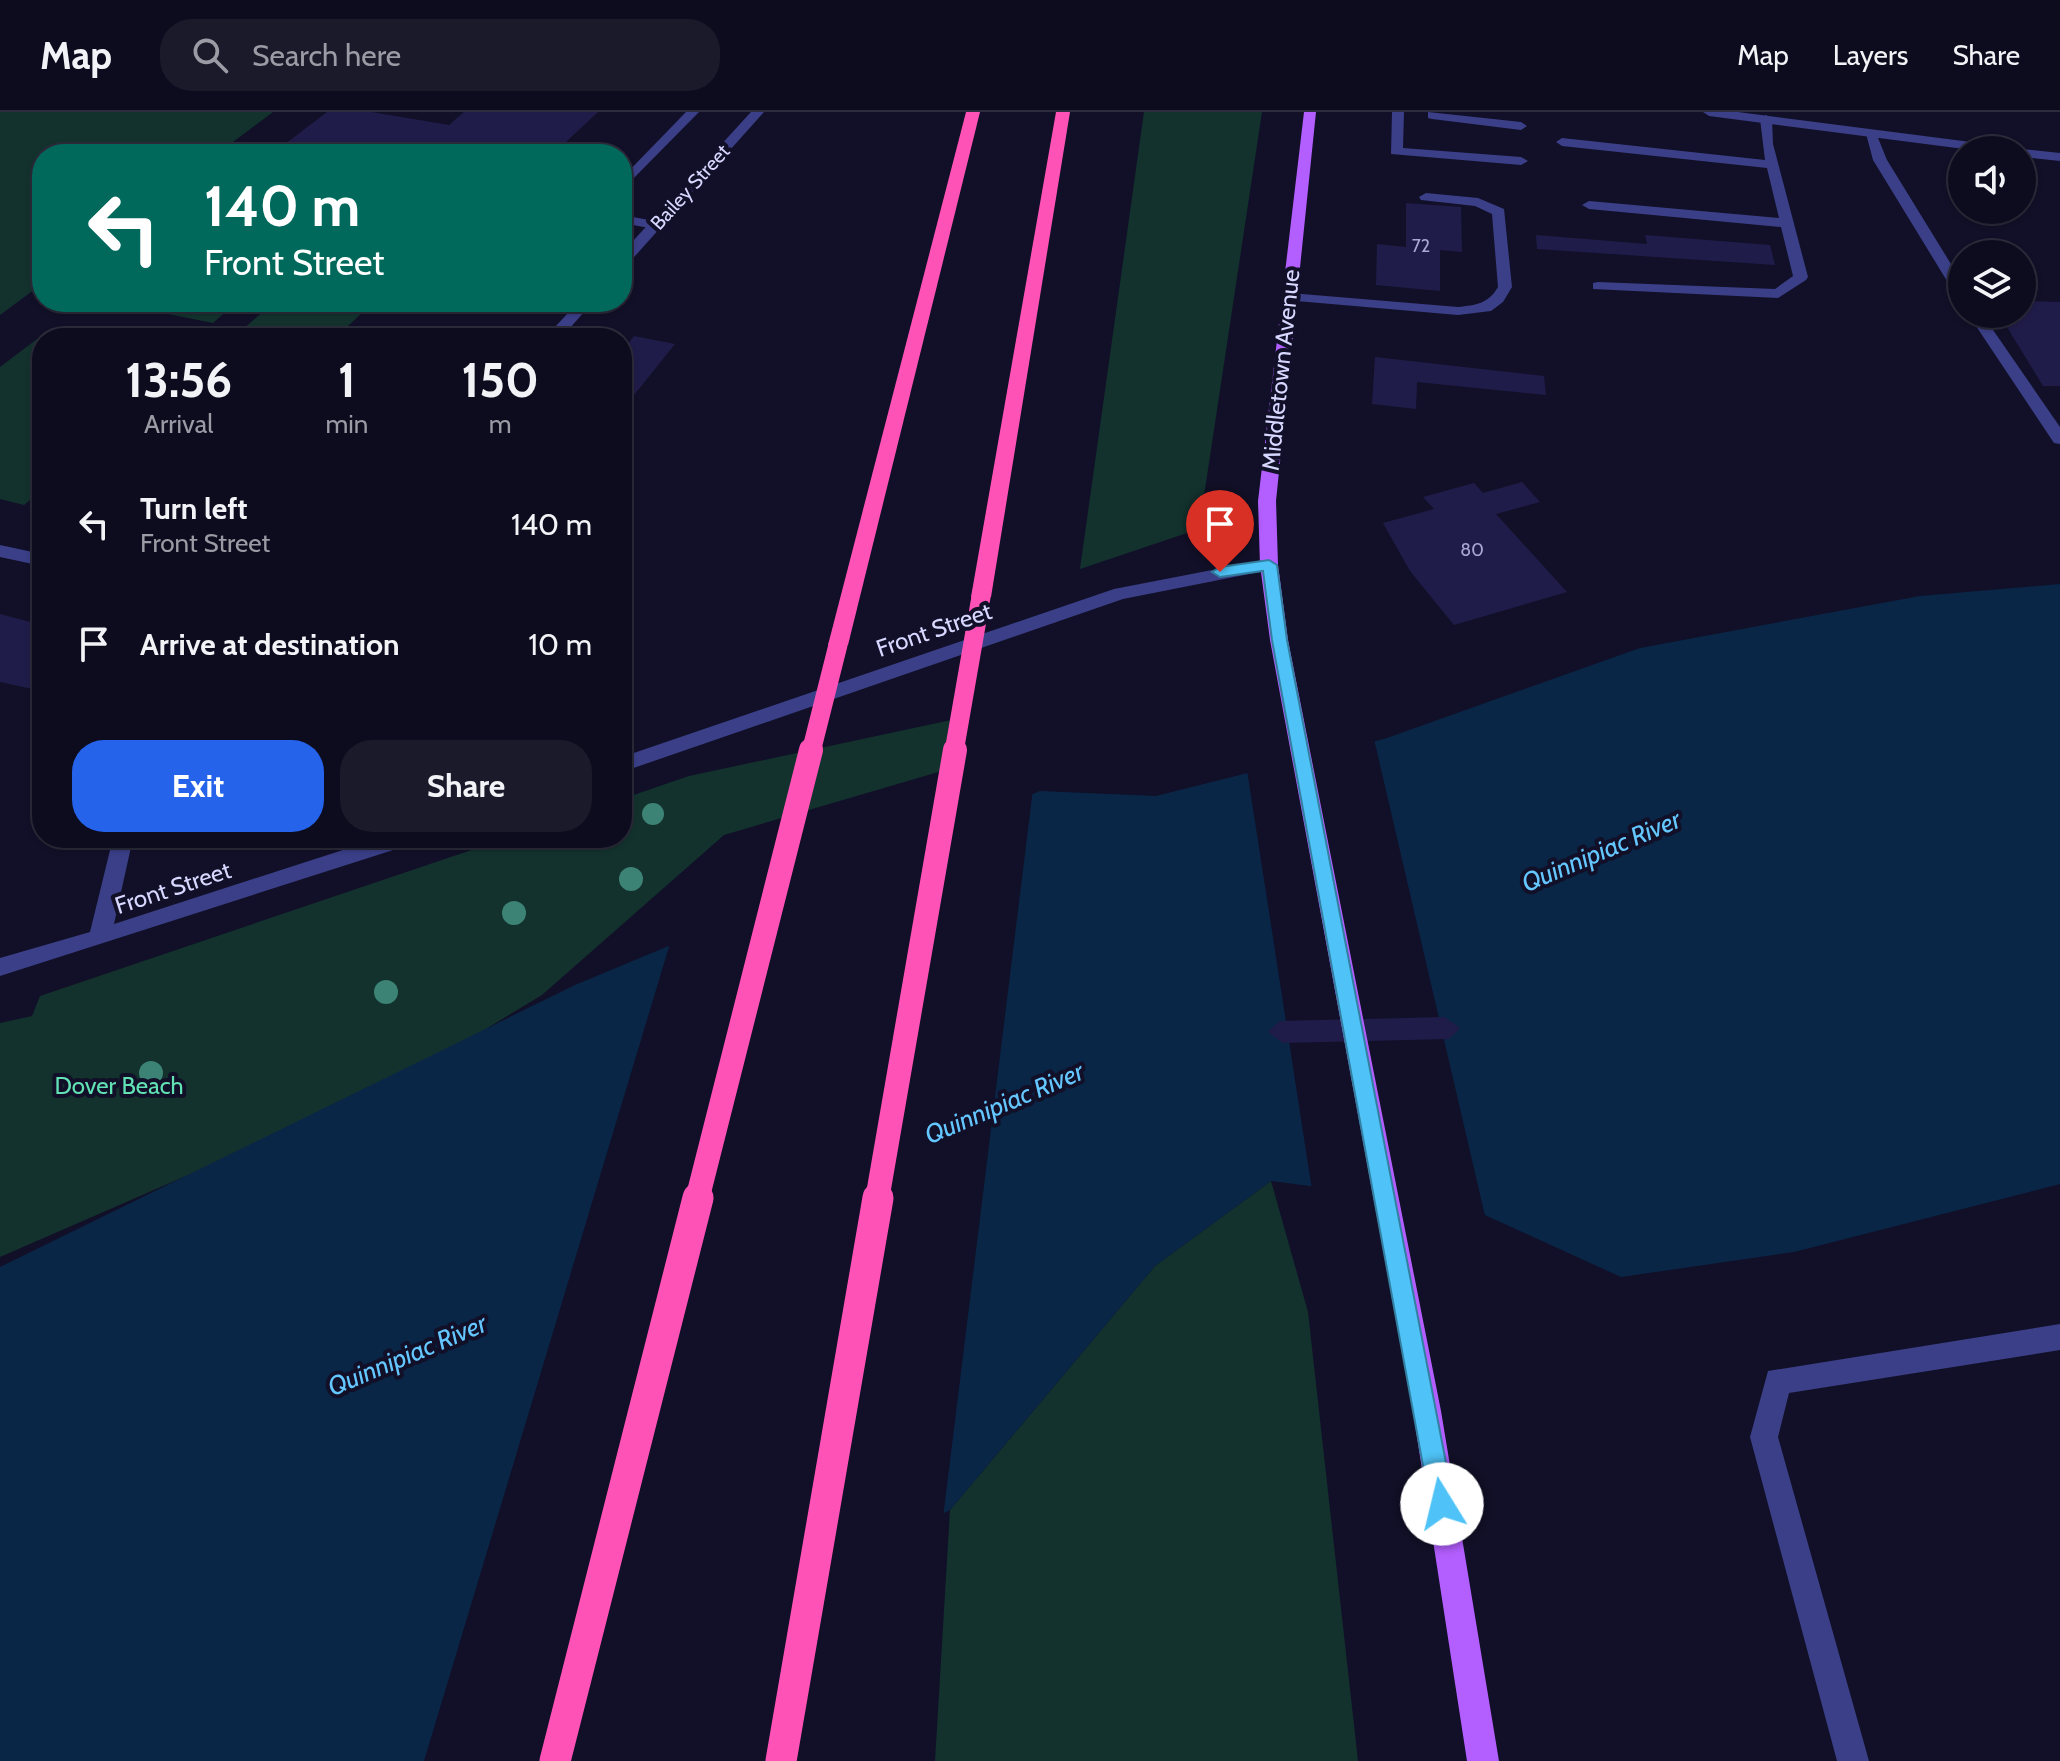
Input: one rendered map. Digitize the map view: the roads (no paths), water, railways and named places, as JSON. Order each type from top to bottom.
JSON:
[{"type":"highway","points":[[555,1761],[973,112]]},
{"type":"highway","points":[[781,1761],[1063,112]]},
{"type":"main road","name":"Middletown Avenue","points":[[1310,112],[1267,501],[1269,565],[1279,640],[1427,1411],[1483,1761]]},
{"type":"street","points":[[632,176],[693,112]]},
{"type":"street","name":"Bailey Street","points":[[632,251],[758,112]]},
{"type":"street","points":[[1398,112],[1396,151],[1521,161]]},
{"type":"street","points":[[1406,112],[1521,126]]},
{"type":"street","points":[[1709,112],[1948,143]]},
{"type":"street","points":[[1598,286],[1778,294],[1801,277],[1772,165],[1766,119]]},
{"type":"street","points":[[1870,133],[1880,160],[1948,271]]},
{"type":"street","points":[[1562,142],[1772,165]]},
{"type":"street","points":[[2036,154],[2060,157]]},
{"type":"street","points":[[1290,297],[1458,311],[1486,308],[1498,299],[1505,287],[1499,212],[1478,202],[1426,197]]},
{"type":"street","points":[[1589,205],[1787,223]]},
{"type":"street","points":[[632,221],[655,225]]},
{"type":"street","points":[[562,328],[577,312]]},
{"type":"street","points":[[1985,328],[2060,439]]},
{"type":"street","points":[[0,551],[32,558]]},
{"type":"street","name":"Front Street","points":[[632,762],[1120,593],[1269,565]]},
{"type":"street","points":[[100,938],[121,848]]},
{"type":"street","name":"Front Street","points":[[0,967],[100,938],[374,848]]},
{"type":"street","points":[[1853,1761],[1764,1437],[1778,1381],[2060,1337]]},
{"type":"water","name":"Quinnipiac River","points":[[2060,584],[2060,1184],[1794,1252],[1621,1277],[1465,1206],[1271,1181],[1155,1266],[950,1510],[458,1761],[0,1761],[0,1267],[575,985],[1040,791],[1156,796],[1384,739],[1640,648],[1920,596]]},
{"type":"park label","name":"Dover Beach","points":[[119,1086]]}]
